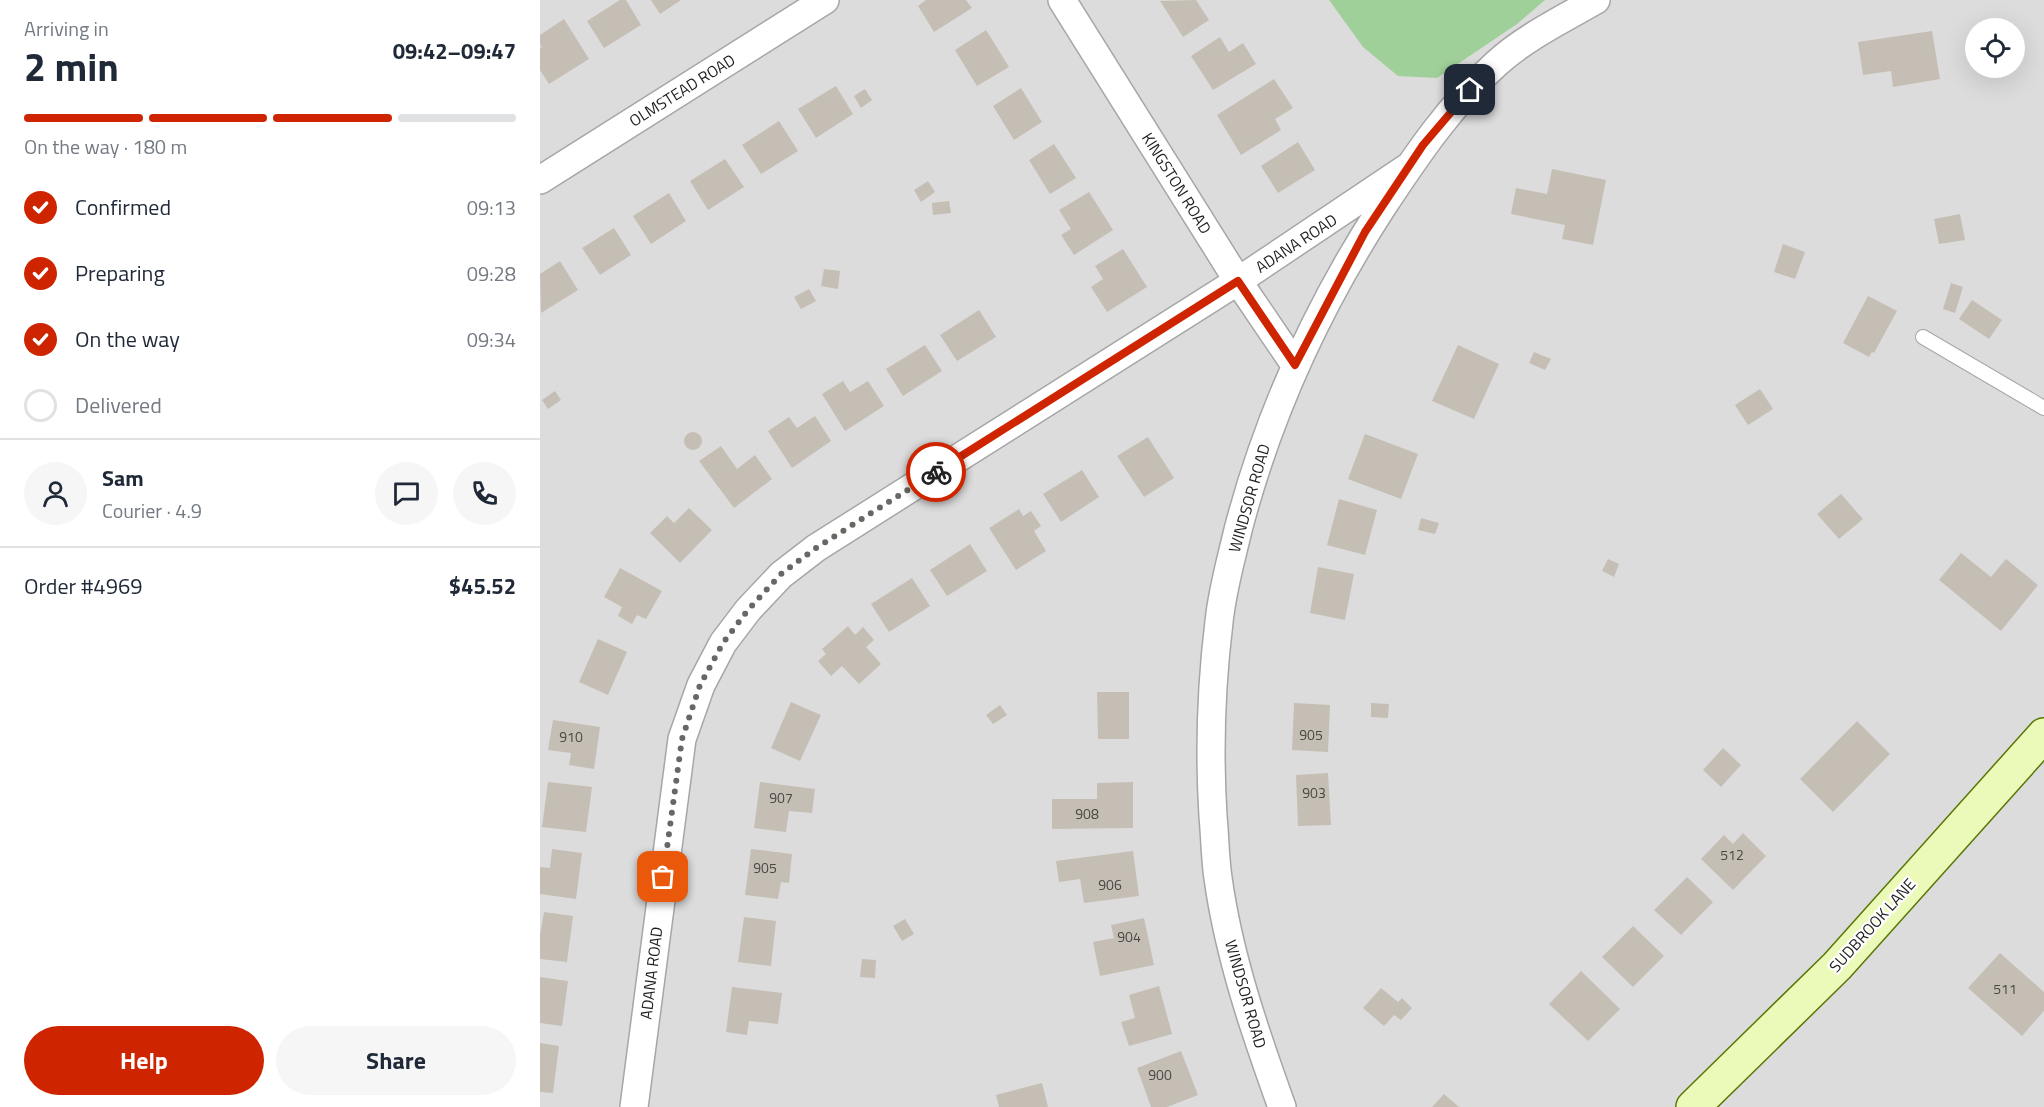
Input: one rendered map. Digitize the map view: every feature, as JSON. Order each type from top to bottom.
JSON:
[{"type":"street","name":"OLMSTEAD ROAD","points":[[540,180],[825,0]]},
{"type":"street","name":"KINGSTON ROAD","points":[[1062,0],[1238,281],[1295,365]]},
{"type":"street","name":"WINDSOR ROAD","points":[[1282,1107],[1254,1030],[1231,950],[1217,876],[1211,782],[1211,699],[1219,619],[1233,552],[1260,457],[1295,365],[1365,232],[1423,145],[1497,62],[1547,28],[1596,0]]},
{"type":"street","name":"ADANA ROAD","points":[[634,1107],[682,739],[700,685],[723,643],[748,610],[781,574],[816,548],[1238,281],[1408,167]]},
{"type":"street","name":"SUDBROOK LANE","points":[[1693,1107],[1837,966],[2044,735]]},
{"type":"lane","points":[[1923,337],[2044,408]]},
{"type":"shaded area","points":[[540,0],[2044,0],[2044,1107],[540,1107]]},
{"type":"green space","points":[[1329,0],[1545,0],[1517,24],[1437,78],[1398,76],[1363,47]]},
{"type":"building","points":[[620,0],[626,0],[641,25],[604,48],[587,21]]},
{"type":"building","points":[[651,0],[681,0],[660,14]]},
{"type":"building","points":[[926,0],[966,0],[972,8],[934,32],[918,6]]},
{"type":"building","points":[[1196,0],[1209,20],[1183,37],[1160,1]]},
{"type":"building","points":[[564,19],[589,59],[549,84],[540,70],[540,48],[542,47],[540,35]]},
{"type":"building","points":[[986,30],[1009,67],[977,86],[955,50]]},
{"type":"building","points":[[1932,31],[1940,79],[1893,87],[1891,71],[1863,75],[1858,42]]},
{"type":"building","points":[[1220,37],[1229,52],[1243,43],[1256,64],[1213,90],[1191,56]]},
{"type":"building","points":[[1274,79],[1293,108],[1275,119],[1281,130],[1241,155],[1217,115]]},
{"type":"building","points":[[836,86],[853,114],[816,138],[798,109]]},
{"type":"building","points":[[1021,88],[1042,122],[1014,140],[993,106]]},
{"type":"building","points":[[865,89],[872,100],[861,108],[854,96]]},
{"type":"building","points":[[779,121],[798,151],[761,174],[742,145]]},
{"type":"building","points":[[1298,142],[1315,170],[1278,193],[1261,166]]},
{"type":"building","points":[[1054,144],[1076,178],[1050,194],[1029,160]]},
{"type":"building","points":[[725,159],[744,187],[708,210],[690,181]]},
{"type":"building","points":[[1552,169],[1606,180],[1593,245],[1562,239],[1565,225],[1511,214],[1516,188],[1547,194]]},
{"type":"building","points":[[928,181],[935,192],[921,202],[914,190]]},
{"type":"building","points":[[1089,192],[1113,230],[1074,255],[1061,235],[1071,229],[1059,210]]},
{"type":"building","points":[[669,193],[686,221],[651,244],[633,216]]},
{"type":"building","points":[[949,201],[951,213],[933,215],[932,203]]},
{"type":"building","points":[[1960,214],[1965,240],[1939,244],[1934,219]]},
{"type":"building","points":[[614,228],[631,255],[600,275],[582,248]]},
{"type":"building","points":[[1783,244],[1805,252],[1795,279],[1774,272]]},
{"type":"building","points":[[1123,249],[1147,287],[1107,312],[1091,287],[1103,279],[1095,266]]},
{"type":"building","points":[[560,261],[578,290],[541,313],[540,274]]},
{"type":"building","points":[[824,269],[840,271],[838,289],[821,286]]},
{"type":"building","points":[[1951,283],[1963,287],[1955,313],[1943,309]]},
{"type":"building","points":[[809,289],[816,301],[801,309],[794,297]]},
{"type":"building","points":[[1868,296],[1897,311],[1874,353],[1872,352],[1869,357],[1843,343]]},
{"type":"building","points":[[1972,300],[2002,320],[1989,339],[1959,319]]},
{"type":"building","points":[[979,310],[996,337],[957,361],[940,335]]},
{"type":"building","points":[[925,345],[942,371],[903,396],[886,369]]},
{"type":"building","points":[[1458,345],[1499,364],[1474,419],[1432,401]]},
{"type":"building","points":[[1534,352],[1551,359],[1545,370],[1529,363]]},
{"type":"building","points":[[843,381],[850,392],[868,381],[884,406],[845,431],[822,394]]},
{"type":"building","points":[[1760,389],[1773,409],[1748,425],[1735,405]]},
{"type":"building","points":[[555,391],[561,400],[548,409],[542,400]]},
{"type":"building","points":[[815,416],[831,441],[792,468],[768,431],[789,417],[797,428]]},
{"type":"building","points":[[689,432],[697,432],[702,437],[700,448],[689,450],[684,445],[684,437]]},
{"type":"building","points":[[1365,434],[1418,454],[1401,499],[1348,479]]},
{"type":"building","points":[[1148,437],[1174,478],[1144,497],[1117,456]]},
{"type":"building","points":[[721,446],[737,469],[755,455],[772,479],[734,508],[699,461]]},
{"type":"building","points":[[1082,470],[1099,497],[1061,522],[1043,494]]},
{"type":"building","points":[[1841,494],[1863,519],[1839,539],[1817,514]]},
{"type":"building","points":[[1339,499],[1377,510],[1365,555],[1327,545]]},
{"type":"building","points":[[689,508],[712,530],[680,563],[650,533],[667,516],[674,523]]},
{"type":"building","points":[[1019,509],[1023,516],[1031,511],[1041,526],[1034,531],[1046,551],[1016,570],[989,528]]},
{"type":"building","points":[[1421,518],[1439,523],[1435,534],[1418,530]]},
{"type":"building","points":[[970,544],[987,571],[947,596],[930,570]]},
{"type":"building","points":[[1961,553],[1991,577],[2006,559],[2038,585],[2001,631],[1939,580]]},
{"type":"building","points":[[1608,559],[1619,564],[1614,577],[1602,571]]},
{"type":"building","points":[[1318,567],[1354,574],[1345,620],[1310,613]]},
{"type":"building","points":[[620,568],[662,591],[646,619],[637,615],[632,624],[618,616],[622,607],[604,597]]},
{"type":"building","points":[[912,578],[930,606],[889,632],[871,604]]},
{"type":"building","points":[[848,626],[855,635],[863,627],[874,640],[866,647],[881,664],[859,684],[842,666],[831,676],[818,661],[826,654],[822,649]]},
{"type":"building","points":[[598,639],[627,652],[608,695],[579,682]]},
{"type":"building","points":[[1097,692],[1129,692],[1129,739],[1098,739]]},
{"type":"building","points":[[791,702],[821,715],[800,761],[771,748]]},
{"type":"building","points":[[1294,703],[1330,705],[1328,752],[1292,750]]},
{"type":"building","points":[[1371,703],[1389,704],[1388,718],[1371,717]]},
{"type":"building","points":[[1000,705],[1007,715],[993,724],[986,715]]},
{"type":"building","points":[[553,720],[600,727],[594,769],[569,765],[571,753],[548,750]]},
{"type":"building","points":[[1857,721],[1890,754],[1833,812],[1800,779]]},
{"type":"building","points":[[1723,748],[1741,765],[1721,787],[1703,770]]},
{"type":"building","points":[[1328,773],[1331,825],[1298,826],[1296,775]]},
{"type":"building","points":[[548,782],[592,787],[586,832],[542,827]]},
{"type":"building","points":[[760,782],[815,789],[812,813],[789,811],[786,832],[754,828]]},
{"type":"building","points":[[1133,782],[1133,828],[1052,829],[1052,799],[1097,799],[1097,783]]},
{"type":"building","points":[[1743,833],[1766,856],[1733,890],[1701,859],[1724,835],[1733,844]]},
{"type":"building","points":[[552,849],[582,853],[576,899],[540,894],[540,867],[550,868]]},
{"type":"building","points":[[751,849],[792,854],[789,883],[781,882],[778,899],[745,895]]},
{"type":"building","points":[[1133,851],[1139,896],[1084,903],[1080,879],[1059,882],[1056,861]]},
{"type":"building","points":[[1687,877],[1713,902],[1681,935],[1654,910]]},
{"type":"building","points":[[544,912],[573,916],[567,962],[540,959],[540,935]]},
{"type":"building","points":[[744,917],[776,921],[771,966],[738,962]]},
{"type":"building","points":[[1144,918],[1154,965],[1100,976],[1093,942],[1114,938],[1111,925]]},
{"type":"building","points":[[905,919],[914,934],[902,941],[893,926]]},
{"type":"building","points":[[1633,926],[1664,956],[1633,987],[1602,957]]},
{"type":"building","points":[[2000,953],[2044,992],[2044,1011],[2022,1036],[1968,988]]},
{"type":"building","points":[[862,959],[876,960],[875,978],[860,977]]},
{"type":"building","points":[[1581,971],[1620,1009],[1588,1041],[1549,1004]]},
{"type":"building","points":[[540,977],[568,981],[562,1026],[540,1023]]},
{"type":"building","points":[[1159,986],[1172,1034],[1129,1046],[1121,1022],[1135,1018],[1129,995]]},
{"type":"building","points":[[732,987],[782,993],[778,1024],[749,1021],[747,1035],[726,1032]]},
{"type":"building","points":[[1381,988],[1398,1002],[1402,998],[1412,1008],[1401,1020],[1394,1015],[1384,1026],[1363,1008]]},
{"type":"building","points":[[540,1043],[559,1046],[553,1093],[540,1092]]},
{"type":"building","points":[[1181,1051],[1198,1095],[1167,1107],[1151,1107],[1137,1068]]},
{"type":"building","points":[[1042,1083],[1048,1107],[999,1107],[996,1095]]},
{"type":"building","points":[[1444,1094],[1459,1107],[1432,1107]]},
{"type":"way so far","points":[[663,877],[682,739],[700,685],[723,643],[748,610],[781,574],[816,548],[936,472]]},
{"type":"route","points":[[936,472],[1238,281],[1295,365],[1365,232],[1423,145],[1470,90]]}]
